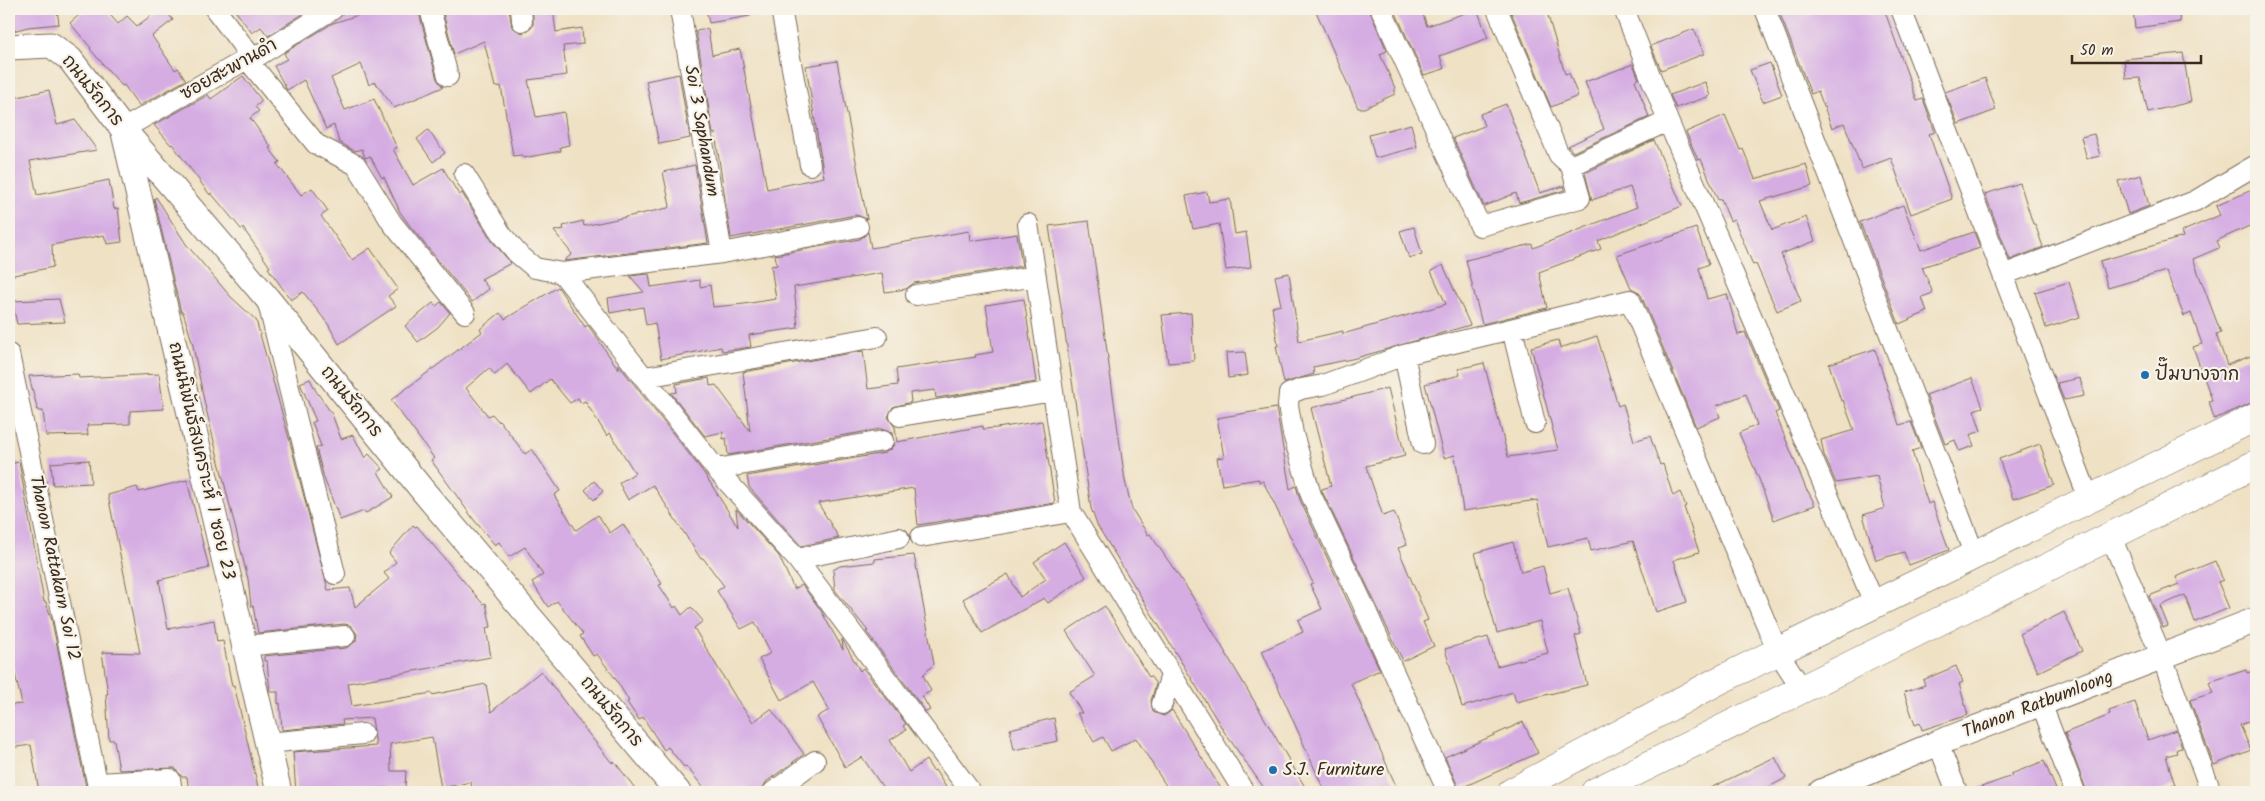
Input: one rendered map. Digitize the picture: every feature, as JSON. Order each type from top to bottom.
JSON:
[{"type":"main road","points":[[1512,792],[1716,682],[2256,417]]},
{"type":"main road","points":[[1595,792],[2256,464]]},
{"type":"street","points":[[215,9],[250,59],[316,144],[356,165],[392,223],[465,313]]},
{"type":"street","points":[[430,9],[448,76]]},
{"type":"street","name":"Soi 3 Saphandum","points":[[680,9],[722,253]]},
{"type":"street","points":[[781,9],[810,165]]},
{"type":"street","points":[[1381,9],[1480,226],[1580,198],[1572,166],[1559,155],[1497,9]]},
{"type":"street","points":[[1624,9],[1668,121],[1875,605]]},
{"type":"street","points":[[1765,9],[1975,556]]},
{"type":"street","points":[[1901,9],[2089,500]]},
{"type":"street","name":"ซอยสะพานดำ","points":[[123,129],[250,59],[324,11]]},
{"type":"street","name":"ถนนรัถการ","points":[[9,47],[51,45],[70,59],[123,129],[266,297],[424,492],[678,792]]},
{"type":"street","points":[[1572,166],[1668,121]]},
{"type":"street","name":"ถนนนิพันธ์สงเคราะห์ 1 ซอย 23","points":[[123,129],[279,792]]},
{"type":"street","points":[[2003,275],[2195,201],[2256,165]]},
{"type":"street","points":[[464,174],[498,229],[517,253],[534,268],[562,273],[722,253],[858,227]]},
{"type":"street","points":[[1028,224],[1071,512],[1244,792]]},
{"type":"street","points":[[562,273],[716,469],[797,559],[970,792]]},
{"type":"street","points":[[916,296],[1036,276]]},
{"type":"street","points":[[266,297],[335,574]]},
{"type":"street","points":[[1448,792],[1311,495],[1293,434],[1288,405],[1290,394],[1294,391],[1323,385],[1404,355],[1630,300],[1778,652],[1802,689]]},
{"type":"street","points":[[1512,329],[1535,424]]},
{"type":"street","points":[[645,377],[877,337]]},
{"type":"street","name":"Thanon Rattakarn Soi 12","points":[[9,354],[99,788]]},
{"type":"street","points":[[1404,355],[1423,444]]},
{"type":"street","points":[[900,416],[1053,391]]},
{"type":"street","points":[[716,469],[883,441]]},
{"type":"street","points":[[920,537],[1071,512]]},
{"type":"street","points":[[2111,537],[2162,656],[2211,792]]},
{"type":"street","points":[[797,559],[899,538]]},
{"type":"street","name":"Thanon Ratbumloong","points":[[1828,791],[1938,743],[2256,620]]},
{"type":"street","points":[[244,646],[345,636]]},
{"type":"street","points":[[1162,704],[1171,675]]},
{"type":"street","points":[[2041,703],[2075,792]]},
{"type":"street","points":[[267,743],[363,734]]},
{"type":"street","points":[[1938,743],[1957,792]]},
{"type":"street","points":[[772,792],[815,761]]},
{"type":"street","points":[[99,788],[170,779],[172,792]]},
{"type":"building","points":[[9,9],[57,9],[59,24],[28,27],[9,32]]},
{"type":"building","points":[[86,9],[105,9],[118,24],[127,16],[137,26],[160,9],[165,9],[173,20],[152,36],[175,70],[178,68],[186,80],[139,106],[124,85],[122,86],[70,23]]},
{"type":"building","points":[[234,9],[304,9],[306,12],[268,36],[261,27],[252,33]]},
{"type":"building","points":[[366,9],[418,9],[437,79],[443,87],[394,108],[375,82],[369,85],[361,64],[331,78],[345,110],[374,99],[397,148],[393,149],[413,185],[443,168],[459,195],[462,193],[492,241],[511,263],[481,279],[489,289],[472,302],[400,212],[384,177],[382,178],[370,156],[365,158],[362,149],[355,151],[339,142],[334,125],[326,129],[304,80],[287,90],[274,66],[287,59],[284,53],[333,23],[368,12]]},
{"type":"building","points":[[442,9],[509,9],[512,27],[522,33],[533,26],[533,9],[553,9],[556,32],[582,28],[583,44],[563,46],[567,75],[528,80],[536,117],[564,112],[569,145],[560,147],[561,151],[523,158],[522,155],[513,156],[501,86],[495,87],[484,41],[454,54]]},
{"type":"building","points":[[706,9],[750,9],[750,16],[709,23]]},
{"type":"building","points":[[1315,9],[1369,9],[1387,51],[1380,54],[1395,88],[1395,94],[1364,108],[1358,108]]},
{"type":"building","points":[[1394,9],[1421,9],[1427,26],[1477,9],[1488,38],[1440,56],[1444,69],[1424,75]]},
{"type":"building","points":[[1523,9],[1546,9],[1565,74],[1569,73],[1578,96],[1551,107],[1511,12]]},
{"type":"building","points":[[1778,9],[1884,9],[1917,101],[1923,99],[1935,132],[1929,134],[1952,199],[1911,214],[1891,158],[1862,169],[1844,123],[1832,128],[1818,91],[1811,94]]},
{"type":"building","points":[[2178,9],[2180,22],[2135,28],[2133,10]]},
{"type":"building","points":[[708,29],[712,55],[740,49],[767,189],[824,177],[806,66],[837,61],[867,219],[856,215],[731,238],[715,133],[713,134],[696,31]]},
{"type":"building","points":[[1694,29],[1704,54],[1661,70],[1651,46]]},
{"type":"building","points":[[2183,53],[2191,102],[2148,112],[2140,78],[2126,79],[2124,59]]},
{"type":"building","points":[[1770,63],[1782,95],[1763,102],[1750,70]]},
{"type":"building","points":[[1633,64],[1639,79],[1635,80],[1649,117],[1573,152],[1568,146],[1604,129],[1585,82]]},
{"type":"building","points":[[679,74],[690,138],[659,144],[646,81]]},
{"type":"building","points":[[243,76],[262,101],[255,107],[259,111],[250,118],[280,162],[277,164],[301,195],[312,188],[328,211],[321,216],[352,260],[370,248],[398,289],[388,296],[396,306],[339,344],[328,324],[303,292],[291,300],[243,228],[241,229],[211,193],[210,195],[172,144],[154,125],[208,95],[211,99]]},
{"type":"building","points":[[1985,78],[1996,110],[1958,124],[1945,92]]},
{"type":"building","points":[[1705,82],[1710,96],[1676,108],[1670,95]]},
{"type":"building","points":[[49,90],[57,125],[75,120],[97,150],[30,161],[37,195],[109,180],[114,209],[118,208],[122,242],[107,244],[104,235],[52,245],[53,267],[9,276],[9,218],[12,218],[9,201],[9,99]]},
{"type":"building","points":[[1506,104],[1540,193],[1564,186],[1565,190],[1519,203],[1516,193],[1484,206],[1453,138],[1484,126],[1480,114]]},
{"type":"building","points":[[1725,115],[1740,150],[1743,149],[1755,179],[1806,164],[1812,186],[1760,201],[1772,230],[1806,217],[1815,241],[1781,254],[1801,301],[1777,311],[1756,264],[1753,265],[1734,219],[1730,221],[1721,199],[1718,200],[1701,159],[1698,160],[1686,132]]},
{"type":"building","points":[[1411,124],[1417,147],[1375,158],[1369,135]]},
{"type":"building","points":[[428,130],[445,153],[433,162],[417,139]]},
{"type":"building","points":[[2094,134],[2100,156],[2087,159],[2081,137]]},
{"type":"building","points":[[1654,140],[1682,206],[1598,241],[1601,249],[1539,272],[1547,308],[1482,324],[1466,260],[1532,244],[1533,248],[1637,207],[1630,187],[1592,200],[1585,173]]},
{"type":"building","points":[[695,165],[708,243],[564,261],[572,254],[554,231],[564,229],[563,226],[583,221],[584,226],[668,208],[670,206],[663,172]]},
{"type":"building","points":[[2141,175],[2149,206],[2128,214],[2118,181]]},
{"type":"building","points":[[2020,183],[2033,224],[2035,224],[2043,247],[2010,260],[1985,194]]},
{"type":"building","points":[[2256,188],[2256,223],[2216,241],[2219,248],[2193,259],[2221,333],[2216,334],[2227,365],[2256,354],[2256,401],[2214,419],[2209,401],[2212,400],[2193,347],[2202,344],[2191,313],[2184,316],[2166,271],[2108,288],[2100,261],[2183,237],[2181,232],[2220,215],[2216,206]]},
{"type":"building","points":[[1207,192],[1209,202],[1230,199],[1235,234],[1246,232],[1251,267],[1226,270],[1219,224],[1193,229],[1186,196]]},
{"type":"building","points":[[156,197],[186,244],[230,296],[256,320],[328,590],[350,588],[355,607],[389,579],[384,573],[396,562],[389,553],[413,525],[417,526],[483,604],[486,603],[491,627],[486,628],[491,657],[348,683],[352,706],[432,693],[432,695],[486,684],[491,712],[541,671],[612,763],[614,761],[638,792],[472,792],[471,782],[441,788],[432,737],[390,744],[391,771],[406,771],[405,787],[296,792],[293,752],[376,746],[372,718],[342,720],[343,724],[282,730],[278,692],[270,692],[267,661],[264,661],[264,656],[346,648],[356,641],[357,634],[350,625],[344,624],[258,633],[253,606],[251,606],[248,579],[205,405],[192,341],[183,312],[181,312],[154,199]]},
{"type":"building","points":[[1903,205],[1921,250],[1974,232],[1980,248],[1922,267],[1933,293],[1922,297],[1927,312],[1899,324],[1860,222]]},
{"type":"building","points":[[1089,221],[1125,481],[1132,509],[1148,535],[1150,534],[1189,591],[1308,792],[1267,792],[1225,733],[1097,525],[1091,508],[1049,226]]},
{"type":"building","points":[[1414,227],[1422,254],[1409,258],[1400,231]]},
{"type":"building","points":[[1696,228],[1709,264],[1699,268],[1707,299],[1727,294],[1738,335],[1745,332],[1779,411],[1775,413],[1807,491],[1815,505],[1774,520],[1739,433],[1757,425],[1746,394],[1716,406],[1720,417],[1696,427],[1641,295],[1631,288],[1617,255]]},
{"type":"building","points":[[969,231],[970,241],[1017,234],[1022,266],[914,283],[906,289],[885,292],[882,273],[794,287],[798,328],[749,335],[751,347],[722,351],[721,347],[661,359],[655,323],[646,325],[643,307],[610,313],[608,298],[644,292],[630,276],[649,274],[651,287],[700,280],[700,287],[710,285],[713,307],[744,304],[776,299],[771,266],[777,265],[775,255],[860,239],[868,232],[871,248]]},
{"type":"building","points":[[1443,265],[1470,325],[1356,358],[1313,367],[1314,374],[1284,383],[1276,346],[1278,346],[1272,307],[1281,305],[1275,276],[1289,273],[1299,341],[1343,331],[1343,334],[1446,304],[1431,271]]},
{"type":"building","points":[[2069,282],[2080,317],[2046,328],[2035,292]]},
{"type":"building","points":[[558,287],[585,327],[588,325],[619,370],[618,364],[704,473],[738,527],[736,509],[779,556],[794,589],[802,585],[820,609],[843,650],[842,639],[860,671],[863,668],[906,724],[903,726],[906,730],[890,740],[909,772],[926,760],[949,792],[886,792],[862,757],[845,767],[817,717],[829,710],[813,682],[781,700],[759,659],[771,653],[755,622],[741,629],[717,591],[724,586],[703,558],[701,559],[653,485],[628,500],[619,483],[635,473],[610,433],[607,436],[585,401],[581,403],[578,398],[570,403],[550,379],[531,394],[507,364],[495,375],[489,368],[466,388],[488,416],[492,414],[500,421],[525,454],[532,449],[560,491],[554,495],[576,530],[598,515],[610,533],[623,524],[662,584],[659,585],[674,608],[676,606],[682,615],[691,607],[703,621],[694,628],[736,698],[753,722],[771,709],[804,754],[766,782],[761,792],[707,792],[668,747],[664,750],[643,717],[639,720],[615,678],[597,654],[593,656],[580,636],[583,634],[557,601],[548,607],[532,582],[543,575],[525,547],[509,557],[499,542],[495,545],[474,520],[431,460],[434,458],[391,400],[482,332],[480,329],[500,313],[505,319]]},
{"type":"building","points":[[59,299],[65,322],[17,324],[12,301]]},
{"type":"building","points":[[1024,299],[1036,382],[936,398],[935,390],[910,393],[911,402],[893,407],[888,417],[895,427],[897,442],[983,426],[983,429],[997,428],[1042,421],[1055,503],[918,525],[914,488],[818,503],[839,538],[801,546],[749,487],[747,476],[885,453],[894,445],[892,433],[881,429],[728,455],[726,438],[723,439],[723,432],[705,436],[671,393],[677,392],[676,384],[709,378],[710,386],[716,385],[750,431],[743,372],[863,351],[868,389],[898,385],[896,369],[976,357],[975,355],[993,352],[986,305]]},
{"type":"building","points":[[441,302],[450,313],[438,327],[418,342],[405,326],[433,303],[436,306]]},
{"type":"building","points":[[1191,313],[1194,361],[1168,363],[1162,315]]},
{"type":"building","points":[[1597,336],[1618,406],[1623,404],[1634,441],[1650,436],[1660,465],[1663,464],[1673,496],[1680,492],[1686,506],[1684,507],[1699,552],[1674,560],[1687,602],[1656,612],[1633,541],[1591,551],[1588,538],[1548,547],[1537,500],[1463,511],[1455,455],[1444,458],[1425,384],[1460,375],[1458,369],[1484,363],[1508,457],[1558,450],[1531,347],[1558,340],[1560,348]]},
{"type":"building","points":[[1875,349],[1899,425],[1911,422],[1921,448],[1912,451],[1928,504],[1932,502],[1949,550],[1909,565],[1904,552],[1876,560],[1863,515],[1885,508],[1877,476],[1836,483],[1824,455],[1821,440],[1854,430],[1843,400],[1841,401],[1829,364]]},
{"type":"building","points":[[1245,352],[1248,375],[1228,378],[1226,353]]},
{"type":"building","points":[[78,374],[79,378],[159,374],[164,409],[130,411],[130,424],[87,425],[88,435],[46,436],[43,411],[38,411],[29,376]]},
{"type":"building","points":[[1972,378],[1983,407],[1974,410],[1981,431],[1970,435],[1974,446],[1959,451],[1955,440],[1945,444],[1926,395]]},
{"type":"building","points":[[2080,378],[2084,396],[2064,400],[2057,383]]},
{"type":"building","points":[[310,379],[332,414],[341,439],[353,435],[365,458],[369,454],[383,469],[378,472],[393,497],[366,513],[364,511],[340,520],[324,478],[316,448],[321,446],[312,422],[316,421],[300,383]]},
{"type":"building","points":[[1388,388],[1405,456],[1366,466],[1383,516],[1394,512],[1407,545],[1398,548],[1428,620],[1423,622],[1434,646],[1403,661],[1322,491],[1322,489],[1331,486],[1311,408]]},
{"type":"building","points":[[1276,408],[1290,489],[1296,486],[1300,500],[1380,670],[1351,683],[1396,786],[1382,792],[1325,792],[1262,651],[1303,632],[1298,620],[1322,609],[1310,584],[1313,583],[1263,481],[1259,482],[1259,479],[1222,485],[1217,458],[1224,457],[1217,418]]},
{"type":"building","points":[[2040,444],[2054,485],[2013,499],[1999,459]]},
{"type":"building","points":[[89,460],[91,483],[53,485],[51,463]]},
{"type":"building","points":[[19,462],[44,602],[46,602],[52,621],[87,792],[39,792],[31,745],[9,748],[9,705],[22,704],[9,648],[9,464]]},
{"type":"building","points":[[187,480],[209,568],[159,580],[168,629],[214,620],[217,642],[223,641],[232,686],[234,685],[259,791],[189,792],[187,777],[182,777],[175,768],[119,770],[114,740],[109,740],[106,694],[108,694],[102,652],[140,653],[108,495],[137,487],[139,492]]},
{"type":"building","points":[[594,481],[603,491],[594,500],[585,490]]},
{"type":"building","points":[[1064,542],[1086,577],[1048,603],[1044,598],[982,633],[963,599],[1008,574],[1020,597],[1046,579],[1034,562]]},
{"type":"building","points":[[1513,542],[1521,572],[1543,566],[1550,593],[1568,588],[1581,634],[1575,636],[1587,685],[1516,702],[1513,692],[1462,707],[1445,649],[1488,637],[1497,666],[1548,653],[1540,621],[1497,633],[1475,553]]},
{"type":"building","points":[[914,555],[934,664],[923,675],[931,691],[922,696],[930,710],[926,712],[866,631],[868,631],[835,590],[833,570],[840,566],[875,562],[875,559]]},
{"type":"building","points":[[2215,561],[2223,580],[2218,582],[2229,608],[2195,622],[2185,595],[2160,606],[2168,626],[2163,628],[2149,596],[2179,584],[2176,577]]},
{"type":"building","points":[[1105,606],[1149,677],[1156,684],[1151,701],[1153,712],[1164,716],[1172,710],[1223,792],[1170,792],[1136,738],[1111,751],[1103,737],[1094,742],[1077,713],[1082,713],[1069,692],[1095,676],[1066,631]]},
{"type":"building","points":[[2064,612],[2082,651],[2038,672],[2020,634]]},
{"type":"building","points":[[1956,666],[1963,682],[1959,684],[1968,715],[1922,730],[1920,723],[1915,725],[1904,692],[1925,685],[1923,680]]},
{"type":"building","points":[[2246,670],[2247,673],[2256,670],[2256,719],[2240,725],[2251,750],[2214,765],[2190,700],[2213,693],[2209,682]]},
{"type":"building","points":[[2135,702],[2148,740],[2176,730],[2182,747],[2176,750],[2177,753],[2166,756],[2175,785],[2153,792],[2087,792],[2065,733],[2110,715],[2109,711]]},
{"type":"building","points":[[1054,718],[1058,741],[1014,750],[1010,729]]},
{"type":"building","points":[[1523,722],[1538,753],[1459,789],[1445,757]]},
{"type":"building","points":[[1775,757],[1786,778],[1759,792],[1702,792]]},
{"type":"building","points":[[2044,761],[2057,792],[1973,792],[1973,790],[2012,776],[2011,774]]},
{"type":"place","name":"ปั๊มบางจาก","points":[[2145,375]]},
{"type":"place","name":"S.J. Furniture","points":[[1273,770]]}]
